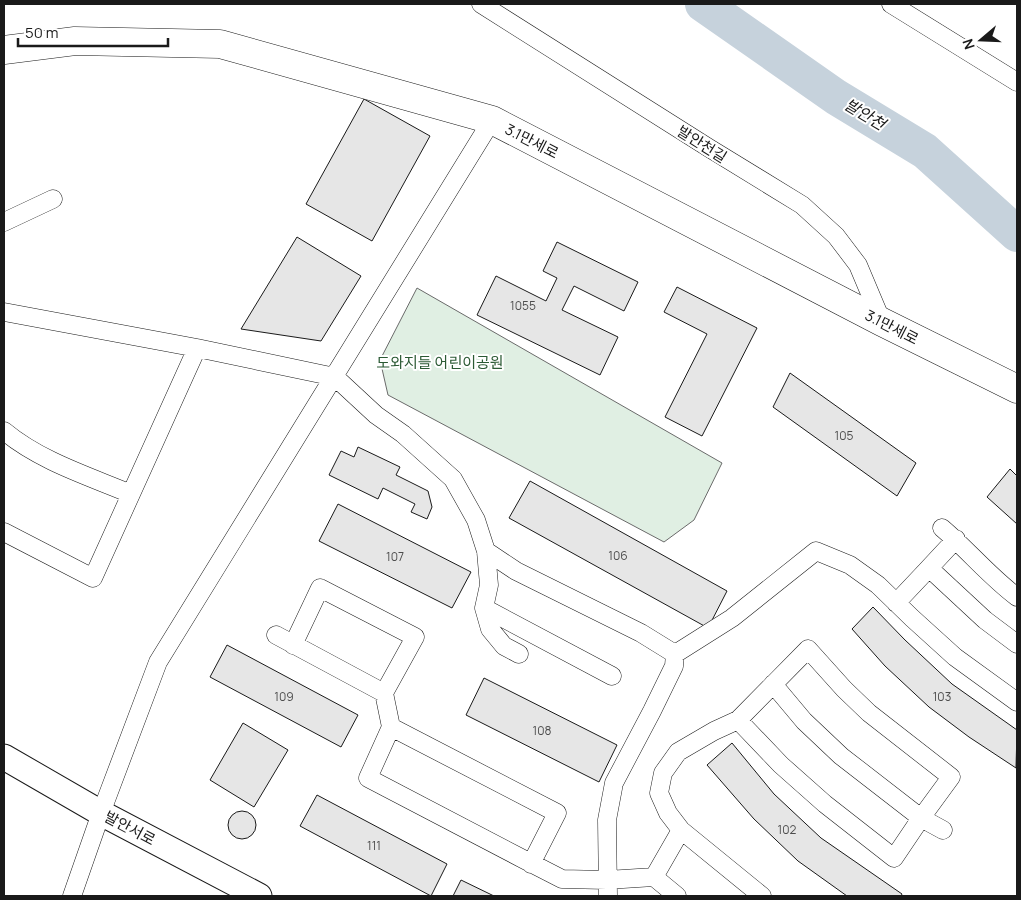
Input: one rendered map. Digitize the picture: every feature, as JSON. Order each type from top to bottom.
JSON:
[{"type":"main road","name":"3.1만세로","points":[[4,50],[75,41],[220,44],[492,120],[882,322],[1017,389]]},
{"type":"street","name":"발안천길","points":[[481,4],[802,206],[836,236],[858,265],[882,322]]},
{"type":"street","points":[[891,4],[1017,82]]},
{"type":"street","points":[[72,896],[158,662],[492,120]]},
{"type":"street","points":[[4,222],[53,198]]},
{"type":"street","points":[[4,312],[197,348],[334,377],[376,415],[403,434],[453,479],[476,520],[486,551],[489,585],[484,608],[490,629],[504,646],[519,654]]},
{"type":"street","points":[[4,532],[93,578],[197,348]]},
{"type":"street","points":[[4,431],[18,442],[49,460],[131,494]]},
{"type":"street","points":[[942,528],[956,539],[1003,587],[1017,597]]},
{"type":"street","points":[[896,603],[956,539]]},
{"type":"street","points":[[486,551],[516,571],[641,633],[675,654]]},
{"type":"street","points":[[675,654],[732,618],[816,551],[850,565],[878,585],[955,657],[1017,702]]},
{"type":"street","points":[[929,568],[985,620],[1017,644]]},
{"type":"street","points":[[293,645],[320,588],[415,637],[384,693],[390,727],[368,778],[562,879],[607,888],[654,876],[681,830]]},
{"type":"street","points":[[484,608],[612,676]]},
{"type":"street","points":[[276,635],[384,693]]},
{"type":"street","points":[[738,720],[782,765],[825,804],[894,858],[951,777],[869,713],[844,689],[808,649],[738,720],[714,731],[678,752],[663,773],[659,793],[668,813],[681,830],[762,896]]},
{"type":"street","points":[[607,888],[606,820],[614,783],[674,666],[675,654]]},
{"type":"street","points":[[773,684],[804,721],[841,756],[921,818],[943,830]]},
{"type":"street","points":[[390,727],[557,813],[531,864]]},
{"type":"street","name":"발안서로","points":[[4,756],[101,813],[260,896]]},
{"type":"street","points":[[654,876],[677,896]]},
{"type":"green space","name":"도와지들 어린이공원","points":[[417,288],[722,463],[694,520],[664,542],[388,395],[380,360]]},
{"type":"building","points":[[364,99],[430,136],[372,241],[306,204]]},
{"type":"building","points":[[297,237],[361,276],[321,341],[241,329]]},
{"type":"building","points":[[557,242],[638,282],[624,311],[574,286],[562,310],[618,337],[600,375],[477,315],[496,276],[546,301],[557,278],[543,271]]},
{"type":"building","points":[[677,287],[757,328],[702,436],[665,417],[707,334],[664,312]]},
{"type":"building","points":[[790,373],[916,463],[897,496],[773,407]]},
{"type":"building","points":[[358,447],[400,467],[396,475],[428,491],[432,507],[427,519],[411,512],[415,504],[383,488],[378,499],[329,475],[341,451],[354,457]]},
{"type":"building","points":[[1010,469],[1017,476],[1017,524],[987,497]]},
{"type":"building","points":[[530,481],[727,591],[708,628],[509,518]]},
{"type":"building","points":[[338,504],[471,572],[452,608],[319,541]]},
{"type":"building","points":[[873,607],[952,684],[1017,730],[1016,768],[969,737],[929,707],[885,666],[852,629]]},
{"type":"building","points":[[227,645],[358,715],[341,747],[210,677]]},
{"type":"building","points":[[484,678],[617,745],[599,782],[466,715]]},
{"type":"building","points":[[243,723],[288,750],[254,807],[210,780]]},
{"type":"building","points":[[732,743],[774,794],[821,838],[902,894],[901,896],[847,896],[798,861],[754,819],[707,765]]},
{"type":"building","points":[[317,795],[447,864],[431,896],[300,826]]},
{"type":"building","points":[[242,811],[252,815],[256,825],[252,835],[242,839],[232,835],[228,825],[232,815]]},
{"type":"building","points":[[461,880],[494,896],[453,896]]},
{"type":"waterway","name":"발안천","points":[[703,4],[836,97],[925,151],[1017,234]]}]
